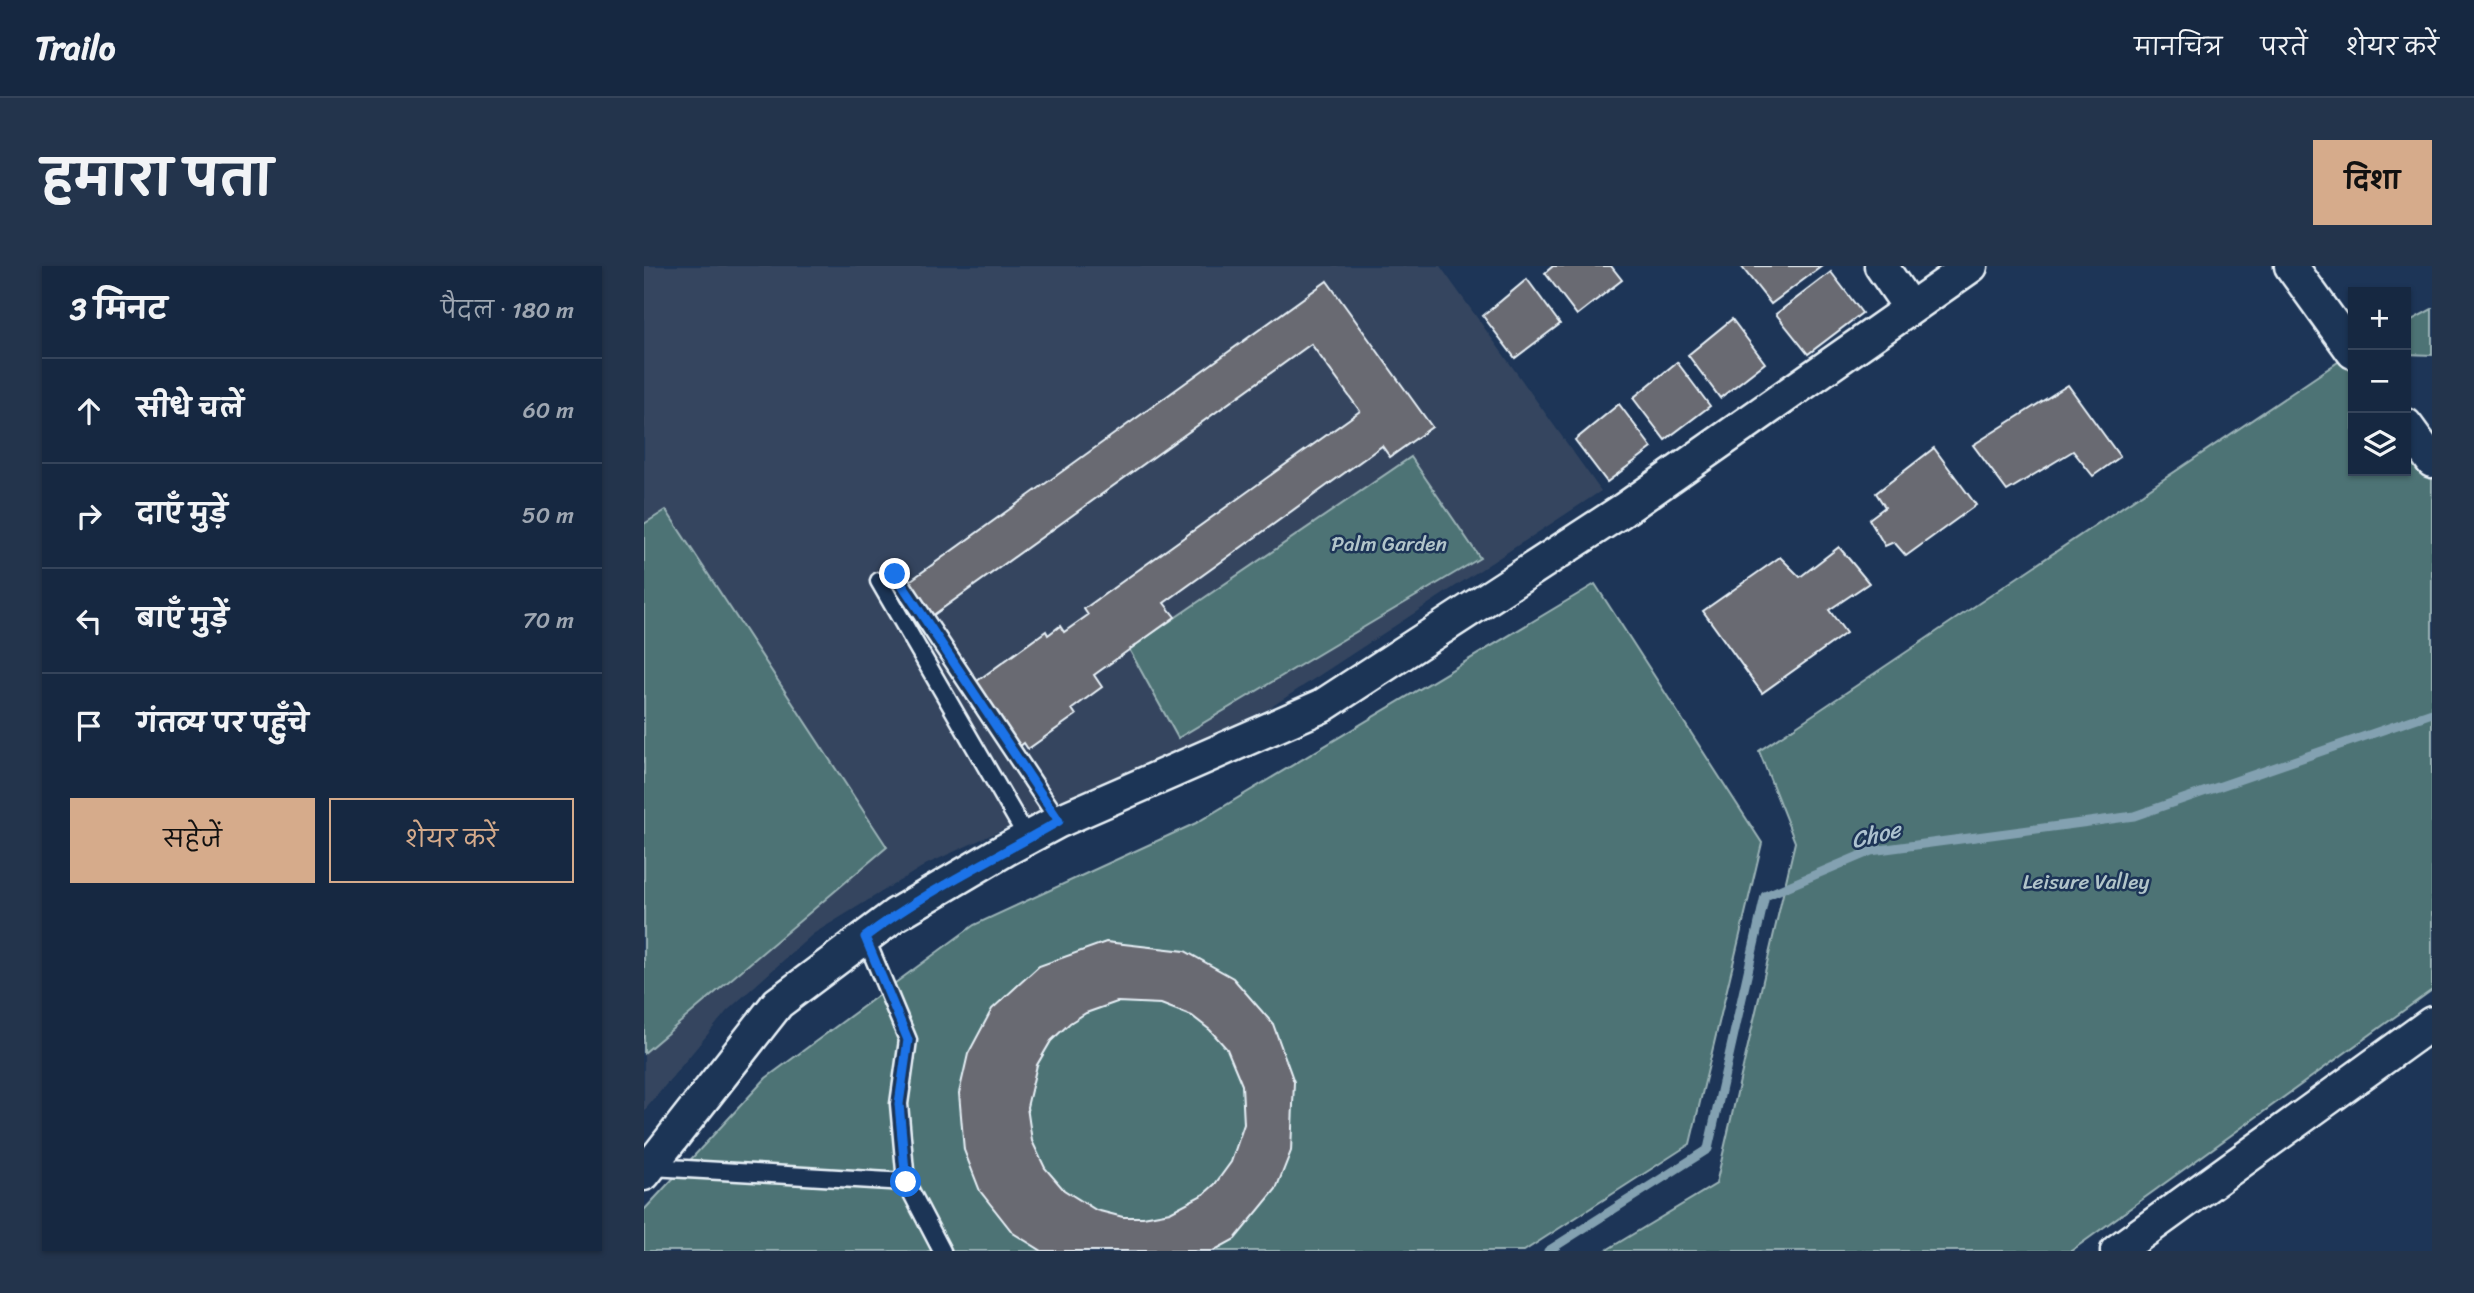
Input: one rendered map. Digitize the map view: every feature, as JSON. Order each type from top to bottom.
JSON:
[{"type":"street","points":[[1881,266],[1910,308]]},
{"type":"street","points":[[648,1171],[778,1003],[895,915],[1059,821],[1322,706],[1623,510],[1971,266]]},
{"type":"street","points":[[2291,266],[2352,350]]},
{"type":"street","points":[[2411,432],[2432,461]]},
{"type":"street","points":[[2117,1251],[2432,1023]]},
{"type":"lane","points":[[895,574],[1059,821]]},
{"type":"lane","points":[[878,581],[1028,839]]},
{"type":"lane","points":[[865,937],[908,1040],[899,1104],[906,1182],[942,1251]]},
{"type":"lane","points":[[648,1171],[906,1182]]},
{"type":"shaded area","points":[[644,266],[1440,266],[1601,491],[1268,709],[927,864],[813,934],[727,1011],[644,1111]]},
{"type":"green space","points":[[2432,309],[2432,355],[2411,354],[2411,320]]},
{"type":"green space","name":"Leisure Valley","points":[[2348,355],[2348,476],[2411,476],[2411,440],[2432,472],[2432,990],[2071,1251],[1605,1251],[1716,1184],[1795,842],[1759,751]]},
{"type":"green space","name":"Palm Garden","points":[[1411,457],[1480,558],[1178,738],[1129,649]]},
{"type":"green space","points":[[666,510],[887,847],[644,1053],[644,524]]},
{"type":"green space","points":[[1595,584],[1762,843],[1690,1144],[1524,1251],[644,1251],[644,1210],[766,1078],[974,925],[1196,823]]},
{"type":"building","points":[[1553,266],[1611,266],[1622,280],[1577,315],[1545,273]]},
{"type":"building","points":[[1741,266],[1822,266],[1771,304]]},
{"type":"building","points":[[1831,272],[1862,313],[1808,354],[1776,314]]},
{"type":"building","points":[[1527,279],[1560,324],[1515,358],[1483,316]]},
{"type":"building","points":[[1327,281],[1432,427],[1390,457],[1382,446],[1164,603],[1175,617],[1094,675],[1102,687],[1072,709],[1076,715],[1028,749],[1024,743],[1019,747],[973,684],[1046,631],[1048,635],[1060,626],[1064,632],[1088,615],[1084,609],[1360,411],[1311,344],[932,616],[907,583]]},
{"type":"building","points":[[1732,319],[1765,363],[1720,398],[1688,355]]},
{"type":"building","points":[[1677,362],[1710,406],[1665,440],[1633,398]]},
{"type":"building","points":[[2068,385],[2120,457],[2093,476],[2073,451],[2007,491],[1973,445]]},
{"type":"building","points":[[1619,404],[1652,448],[1607,482],[1575,440]]},
{"type":"building","points":[[1934,448],[1976,505],[1906,556],[1894,542],[1885,546],[1869,519],[1885,507],[1876,493]]},
{"type":"building","points":[[1839,547],[1869,583],[1829,610],[1846,633],[1762,693],[1703,611],[1780,557],[1800,577]]},
{"type":"building","points":[[1106,942],[1185,951],[1233,978],[1273,1024],[1294,1082],[1291,1151],[1276,1189],[1235,1239],[1213,1251],[1042,1251],[1013,1233],[980,1191],[964,1150],[959,1093],[968,1054],[992,1009],[1039,966]],"holes":[[[1117,1002],[1161,1004],[1192,1016],[1210,1030],[1227,1049],[1242,1085],[1244,1124],[1231,1162],[1204,1194],[1170,1212],[1143,1217],[1123,1217],[1096,1210],[1064,1190],[1045,1168],[1032,1141],[1027,1107],[1037,1065],[1051,1041],[1070,1023],[1086,1013]]]},
{"type":"waterway","name":"Choe","points":[[1548,1251],[1708,1149],[1765,896],[1871,851],[2134,816],[2432,713]]},
{"type":"route","points":[[895,574],[1059,821],[895,915],[865,937],[908,1040],[899,1104],[906,1182]]}]
